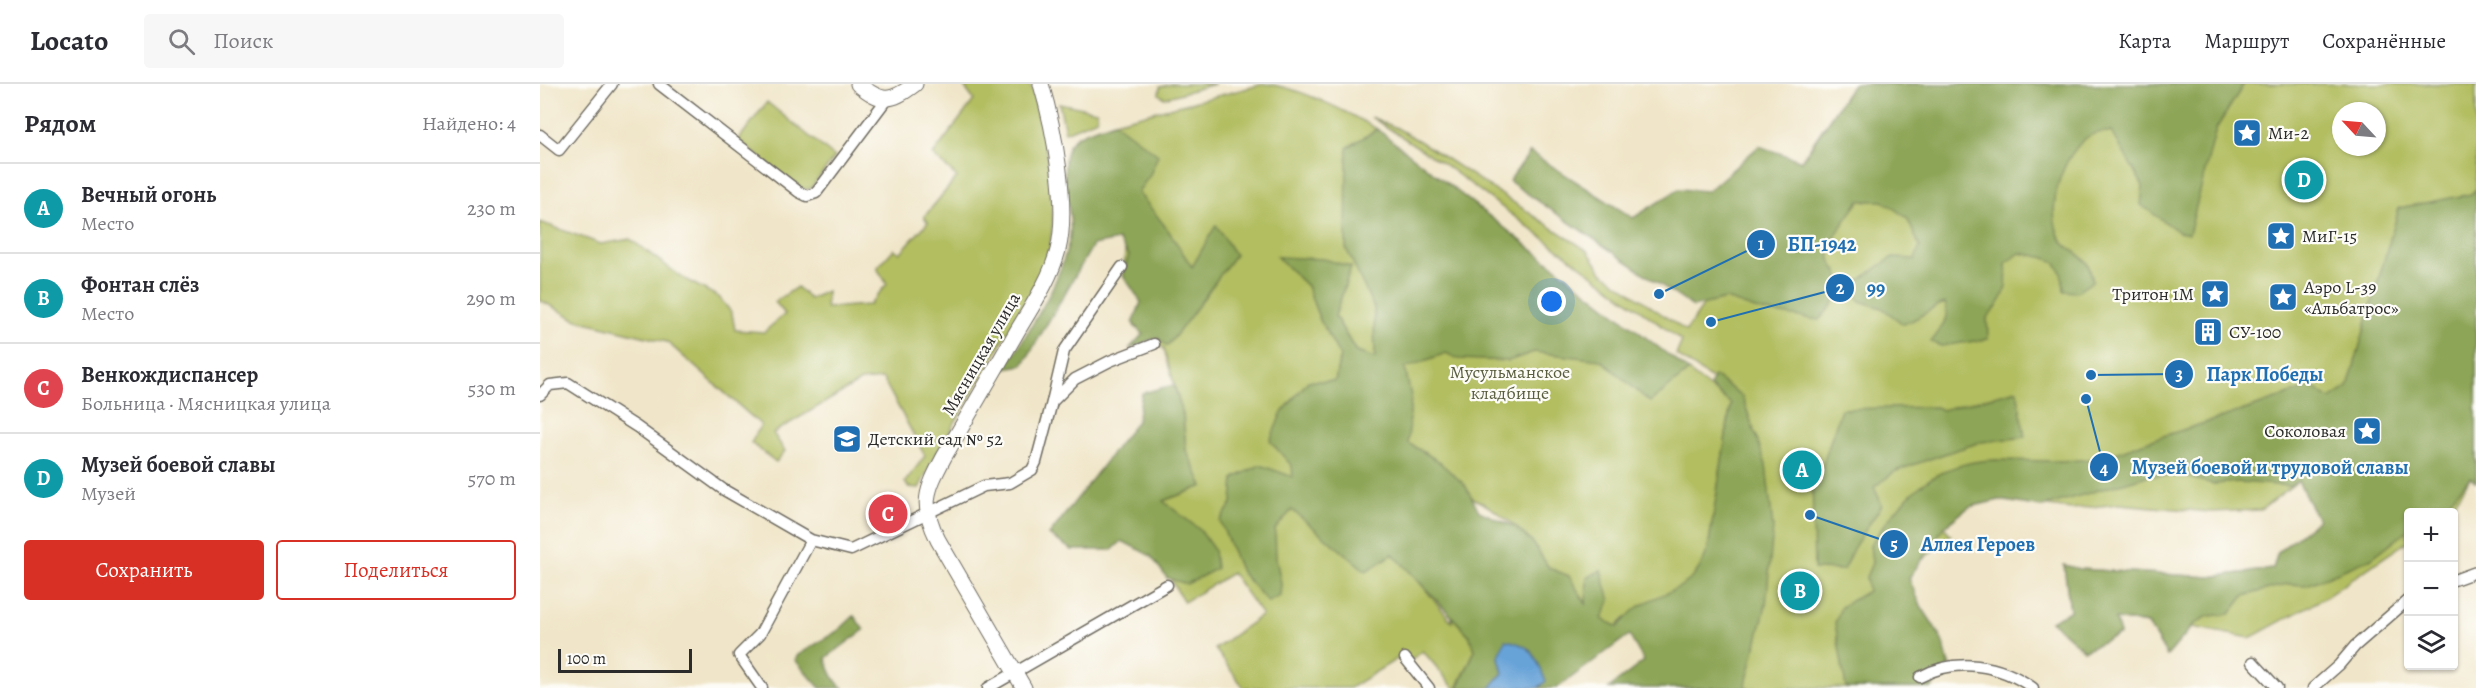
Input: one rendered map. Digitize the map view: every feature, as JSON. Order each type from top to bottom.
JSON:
[{"type":"main road","points":[[858,84],[883,100],[903,93],[915,84]]},
{"type":"main road","name":"Мясницкая улица","points":[[926,512],[930,483],[1043,285],[1058,250],[1061,210],[1056,153],[1041,84]]},
{"type":"main road","points":[[926,512],[938,540],[1024,688]]},
{"type":"street","points":[[540,135],[559,150],[612,84]]},
{"type":"street","points":[[659,84],[799,192],[812,195],[823,184],[883,100]]},
{"type":"street","points":[[540,395],[550,385],[568,383],[636,427],[724,490],[811,540],[851,550],[984,486],[1010,483],[1032,470],[1064,351],[1122,267]]},
{"type":"street","points":[[1052,402],[1075,380],[1110,361],[1154,344]]},
{"type":"street","points":[[762,688],[739,655],[760,634],[811,540]]},
{"type":"street","points":[[2458,579],[2476,572]]},
{"type":"street","points":[[988,688],[1167,585]]},
{"type":"street","points":[[2313,688],[2355,646],[2404,604]]},
{"type":"street","points":[[1405,658],[1429,688]]},
{"type":"street","points":[[2253,662],[2277,688]]},
{"type":"street","points":[[1920,677],[1934,669],[1955,664],[1982,666],[2015,676],[2033,688]]},
{"type":"green space","points":[[962,84],[1029,84],[1032,88],[1048,161],[1053,219],[1050,248],[1037,282],[919,488],[908,487],[905,482],[925,456],[883,379],[861,381],[773,433],[785,451],[776,462],[751,443],[761,425],[667,342],[577,320],[540,300],[540,222],[601,244],[630,239],[683,278],[719,297],[732,313],[735,330],[764,332],[785,314],[775,302],[797,287],[810,299],[827,291],[826,308],[869,305],[887,284],[877,268],[894,249],[900,253],[928,222],[924,217],[957,177],[933,155],[974,100]]},
{"type":"green space","points":[[1171,84],[1215,84],[1164,98],[1159,94],[1160,87]]},
{"type":"green space","name":"Мусульманское кладбище","points":[[1264,84],[1292,89],[1337,108],[1377,129],[1731,404],[1708,549],[1701,569],[1683,587],[1637,608],[1601,640],[1569,576],[1549,568],[1533,543],[1515,526],[1491,508],[1394,454],[1374,310],[1375,359],[1356,352],[1335,316],[1351,267],[1278,257],[1307,286],[1320,320],[1340,356],[1335,381],[1394,551],[1452,622],[1452,617],[1469,635],[1475,650],[1457,688],[1454,688],[1423,651],[1411,660],[1405,654],[1350,688],[1244,688],[1215,649],[1262,615],[1232,573],[1184,602],[1160,562],[1163,501],[1203,486],[1186,450],[1183,415],[1164,349],[1134,326],[1144,302],[1123,275],[1126,238],[1068,146],[1077,136],[1114,122]]},
{"type":"green space","points":[[1853,84],[2476,84],[2476,482],[2470,478],[2458,498],[2447,508],[2404,508],[2404,544],[2324,598],[2250,638],[2192,627],[2167,656],[2148,624],[2115,619],[2120,634],[2084,650],[2051,621],[2070,611],[2064,565],[2079,569],[2210,577],[2273,569],[2278,552],[2318,520],[2298,481],[2261,510],[2210,512],[2119,504],[2072,509],[1999,500],[1969,507],[1944,527],[1951,535],[1898,581],[1944,651],[1950,665],[1931,688],[1660,688],[1729,574],[1737,396],[1676,355],[1682,341],[1441,162],[1371,117],[1421,142],[1588,251],[1602,272],[1686,331]]},
{"type":"green space","points":[[1853,84],[2244,84],[2216,129],[2189,234],[2179,232],[2141,205],[2143,186],[2112,132],[2091,135],[2077,148],[2063,170],[2054,208],[2060,238],[2087,263],[2093,281],[2077,292],[2064,291],[2063,280],[2057,265],[2047,258],[2020,253],[2006,263],[2007,280],[2002,299],[1987,318],[1988,339],[1941,346],[1931,342],[1945,319],[1945,303],[1903,324],[1882,308],[1860,301],[1854,292],[1857,282],[1891,258],[1915,259],[1920,247],[1907,218],[1883,201],[1859,201],[1835,236],[1830,259],[1839,276],[1840,289],[1828,311],[1819,320],[1761,311],[1726,299],[1693,307],[1509,181],[1530,152],[1633,218],[1679,189],[1708,191],[1759,146],[1802,161]]},
{"type":"green space","points":[[767,102],[835,157],[810,189],[800,189],[738,140]]},
{"type":"green space","points":[[1059,103],[1097,111],[1097,119],[1065,132]]},
{"type":"green space","points":[[1114,122],[1158,155],[1150,175],[1138,192],[1168,230],[1192,267],[1216,225],[1235,255],[1167,346],[1157,337],[1129,349],[1143,334],[1133,323],[1141,302],[1123,275],[1129,255],[1118,240],[1093,245],[1023,365],[1005,368],[1044,305],[1066,254],[1071,226],[1065,176],[1066,153],[1070,144],[1078,136]]},
{"type":"green space","points":[[1377,129],[1689,371],[1650,402],[1601,360],[1534,352],[1508,361],[1458,359],[1446,353],[1405,368],[1411,396],[1408,443],[1437,460],[1465,485],[1479,511],[1515,527],[1533,543],[1549,568],[1569,576],[1586,604],[1587,578],[1601,570],[1610,601],[1602,619],[1618,627],[1638,607],[1680,587],[1696,574],[1708,549],[1731,404],[1710,386],[1714,376],[1742,396],[1766,465],[1773,528],[1766,605],[1745,688],[1609,688],[1644,661],[1629,635],[1557,688],[1538,688],[1545,681],[1499,657],[1503,673],[1490,688],[1458,688],[1475,650],[1469,635],[1393,554],[1366,571],[1292,510],[1275,529],[1276,558],[1281,583],[1280,596],[1268,602],[1241,572],[1220,521],[1232,503],[1234,478],[1260,465],[1293,477],[1292,466],[1270,441],[1281,414],[1308,381],[1335,381],[1340,356],[1320,320],[1307,286],[1277,257],[1324,259],[1351,267],[1335,316],[1356,352],[1375,358],[1374,308],[1346,248],[1347,148]]},
{"type":"green space","points":[[2476,189],[2476,482],[2470,478],[2443,508],[2404,508],[2404,533],[2370,559],[2307,585],[2287,584],[2244,596],[2230,614],[2208,616],[2192,626],[2167,656],[2148,624],[2115,619],[2120,634],[2084,650],[2051,621],[2070,611],[2064,565],[2079,569],[2210,577],[2273,569],[2278,552],[2318,520],[2298,481],[2290,486],[2239,482],[2214,484],[2180,476],[2147,476],[2041,507],[1999,500],[1969,507],[1944,527],[1909,578],[1921,605],[1944,644],[1948,669],[1931,688],[1846,688],[1835,623],[1841,607],[1868,591],[1866,577],[1872,563],[1870,545],[1895,512],[1921,485],[1954,467],[1973,462],[2067,461],[2108,455],[2255,407],[2311,386],[2330,399],[2348,387],[2399,208],[2471,194]]},
{"type":"green space","points":[[1174,385],[1183,415],[1186,450],[1203,486],[1163,501],[1200,530],[1214,550],[1216,569],[1187,584],[1167,578],[1151,556],[1122,541],[1112,550],[1072,550],[1049,535],[1137,421],[1142,393]]},
{"type":"green space","points":[[2017,390],[2025,437],[1981,442],[1896,471],[1874,487],[1882,505],[1854,547],[1843,570],[1814,569],[1812,474],[1820,473],[1841,409],[1936,407],[1942,410]]},
{"type":"green space","points":[[854,616],[864,630],[826,658],[832,675],[843,688],[820,688],[795,660],[798,655],[839,630]]},
{"type":"water","points":[[1505,640],[1522,645],[1532,653],[1546,681],[1538,688],[1490,688],[1503,673],[1499,657]]},
{"type":"place","name":"Ми-2","points":[[2247,133]]},
{"type":"place","name":"Музей боевой славы","points":[[2304,180]]},
{"type":"place","name":"МиГ-15","points":[[2281,236]]},
{"type":"place","name":"БП-1942","points":[[1659,294]]},
{"type":"place","name":"Тритон 1М","points":[[2215,294]]},
{"type":"place","name":"Аэро L-39 «Альбатрос»","points":[[2283,297]]},
{"type":"place","name":"99","points":[[1711,322]]},
{"type":"place","name":"СУ-100","points":[[2208,332]]},
{"type":"place","name":"Парк Победы","points":[[2091,375]]},
{"type":"place","name":"Музей боевой и трудовой славы","points":[[2086,399]]},
{"type":"place","name":"Соколовая","points":[[2367,431]]},
{"type":"place","name":"Детский сад № 52","points":[[847,439]]},
{"type":"place","name":"Вечный огонь","points":[[1802,470]]},
{"type":"place","name":"Венкождиспансер","points":[[888,514]]},
{"type":"place","name":"Аллея Героев","points":[[1810,515]]},
{"type":"place","name":"Фонтан слёз","points":[[1800,591]]}]
